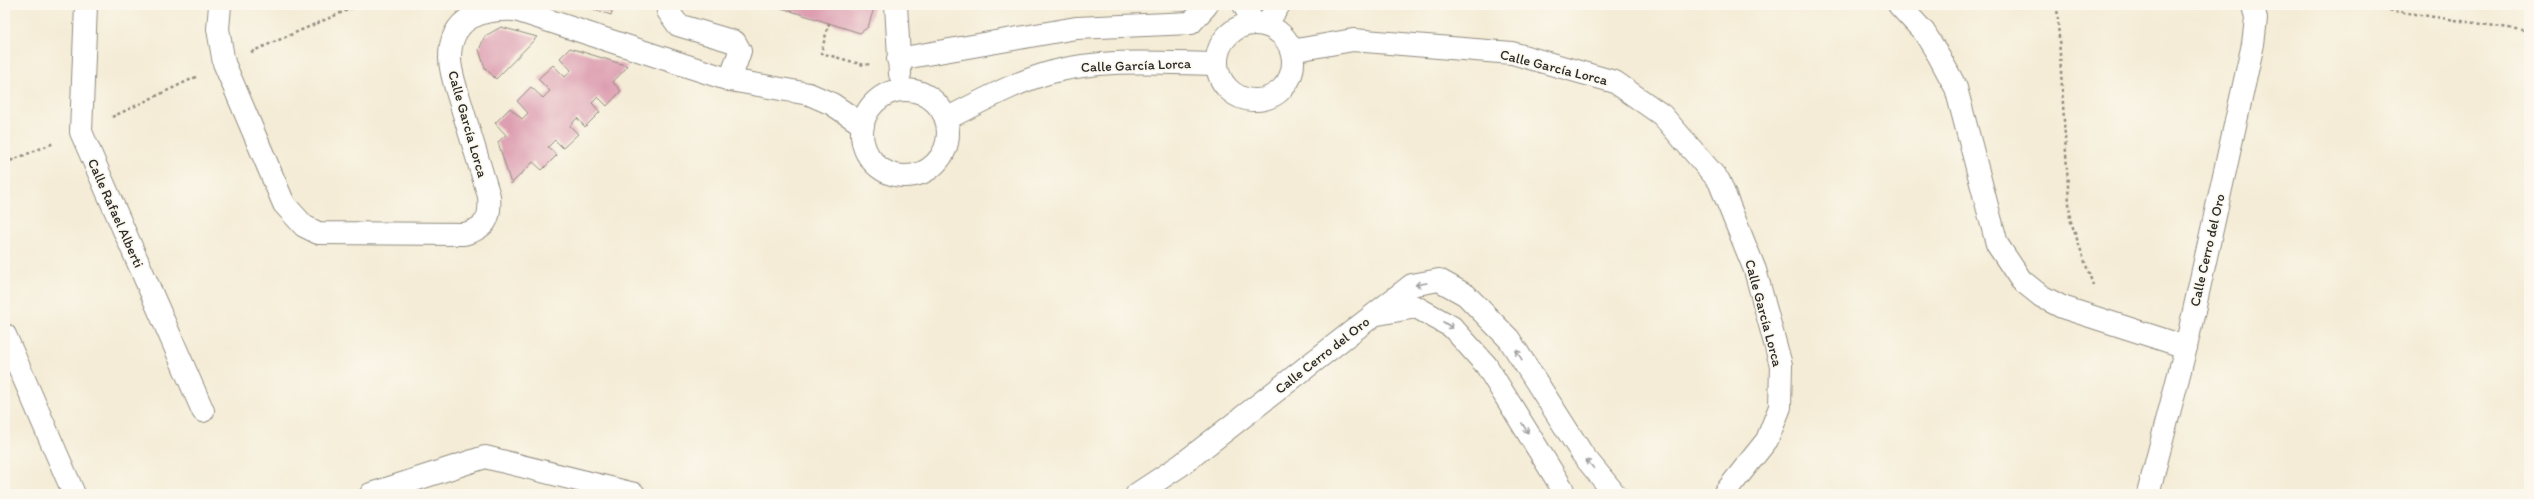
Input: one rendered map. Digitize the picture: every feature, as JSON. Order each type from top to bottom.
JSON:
[{"type":"street","name":"Calle Rafael Alberti","points":[[86,5],[81,132],[203,411]]},
{"type":"street","name":"Calle García Lorca","points":[[220,5],[218,29],[224,63],[284,204],[304,226],[318,233],[464,234],[478,230],[486,222],[490,209],[489,196],[450,59],[451,46],[456,32],[467,20],[492,7],[516,10],[730,80],[809,94],[832,104],[863,125]]},
{"type":"street","points":[[668,5],[668,11],[678,24],[735,42],[740,51],[730,80]]},
{"type":"street","points":[[896,5],[898,59],[902,90]]},
{"type":"street","points":[[898,59],[1076,28],[1191,23],[1207,5]]},
{"type":"street","points":[[1255,18],[1286,39],[1291,51],[1293,63],[1290,76],[1284,87],[1274,95],[1261,99],[1249,99],[1231,91],[1219,76],[1216,64],[1218,52],[1223,40],[1242,26],[1255,18],[1279,5]]},
{"type":"street","points":[[1899,5],[1924,32],[1956,88],[1997,244],[2021,280],[2041,296],[2062,307],[2186,347]]},
{"type":"street","name":"Calle Cerro del Oro","points":[[2148,494],[2186,347],[2253,44],[2256,19],[2253,5]]},
{"type":"street","name":"Calle García Lorca","points":[[1291,51],[1353,40],[1512,53],[1616,82],[1662,115],[1718,181],[1755,270],[1781,365],[1780,407],[1767,440],[1730,486],[1711,494]]},
{"type":"street","name":"Calle García Lorca","points":[[946,119],[1029,80],[1077,66],[1101,64],[1216,64]]},
{"type":"street","points":[[902,90],[916,92],[928,97],[939,107],[946,119],[948,133],[946,147],[939,159],[928,169],[915,175],[901,175],[887,172],[876,164],[867,153],[863,139],[863,125],[868,112],[876,101],[888,94],[902,90]]},
{"type":"street","points":[[1373,315],[1412,285],[1439,280],[1466,295],[1509,339],[1583,455],[1615,494]]},
{"type":"street","name":"Calle Cerro del Oro","points":[[1138,494],[1181,465],[1373,315],[1416,307],[1452,327],[1486,365],[1562,488],[1564,494]]},
{"type":"street","points":[[5,335],[74,494]]},
{"type":"street","points":[[371,494],[486,457],[634,494]]},
{"type":"path","points":[[5,163],[81,132],[224,63],[359,5]]},
{"type":"path","points":[[2057,5],[2070,219],[2106,321]]},
{"type":"path","points":[[2354,5],[2529,31]]},
{"type":"path","points":[[829,23],[821,53],[864,65],[898,59]]},
{"type":"building","points":[[581,5],[614,5],[611,15]]},
{"type":"building","points":[[772,5],[875,5],[868,27],[860,33]]},
{"type":"building","points":[[501,27],[537,37],[496,79],[485,68],[479,50],[485,36]]},
{"type":"building","points":[[570,48],[628,66],[613,82],[621,91],[607,106],[598,97],[592,103],[600,112],[585,127],[577,118],[570,126],[578,134],[563,148],[555,140],[548,147],[557,155],[542,170],[533,162],[511,184],[498,142],[506,135],[495,123],[510,108],[522,119],[528,113],[517,101],[531,87],[543,98],[550,91],[538,79],[553,65],[565,77],[571,70],[560,58]]}]
